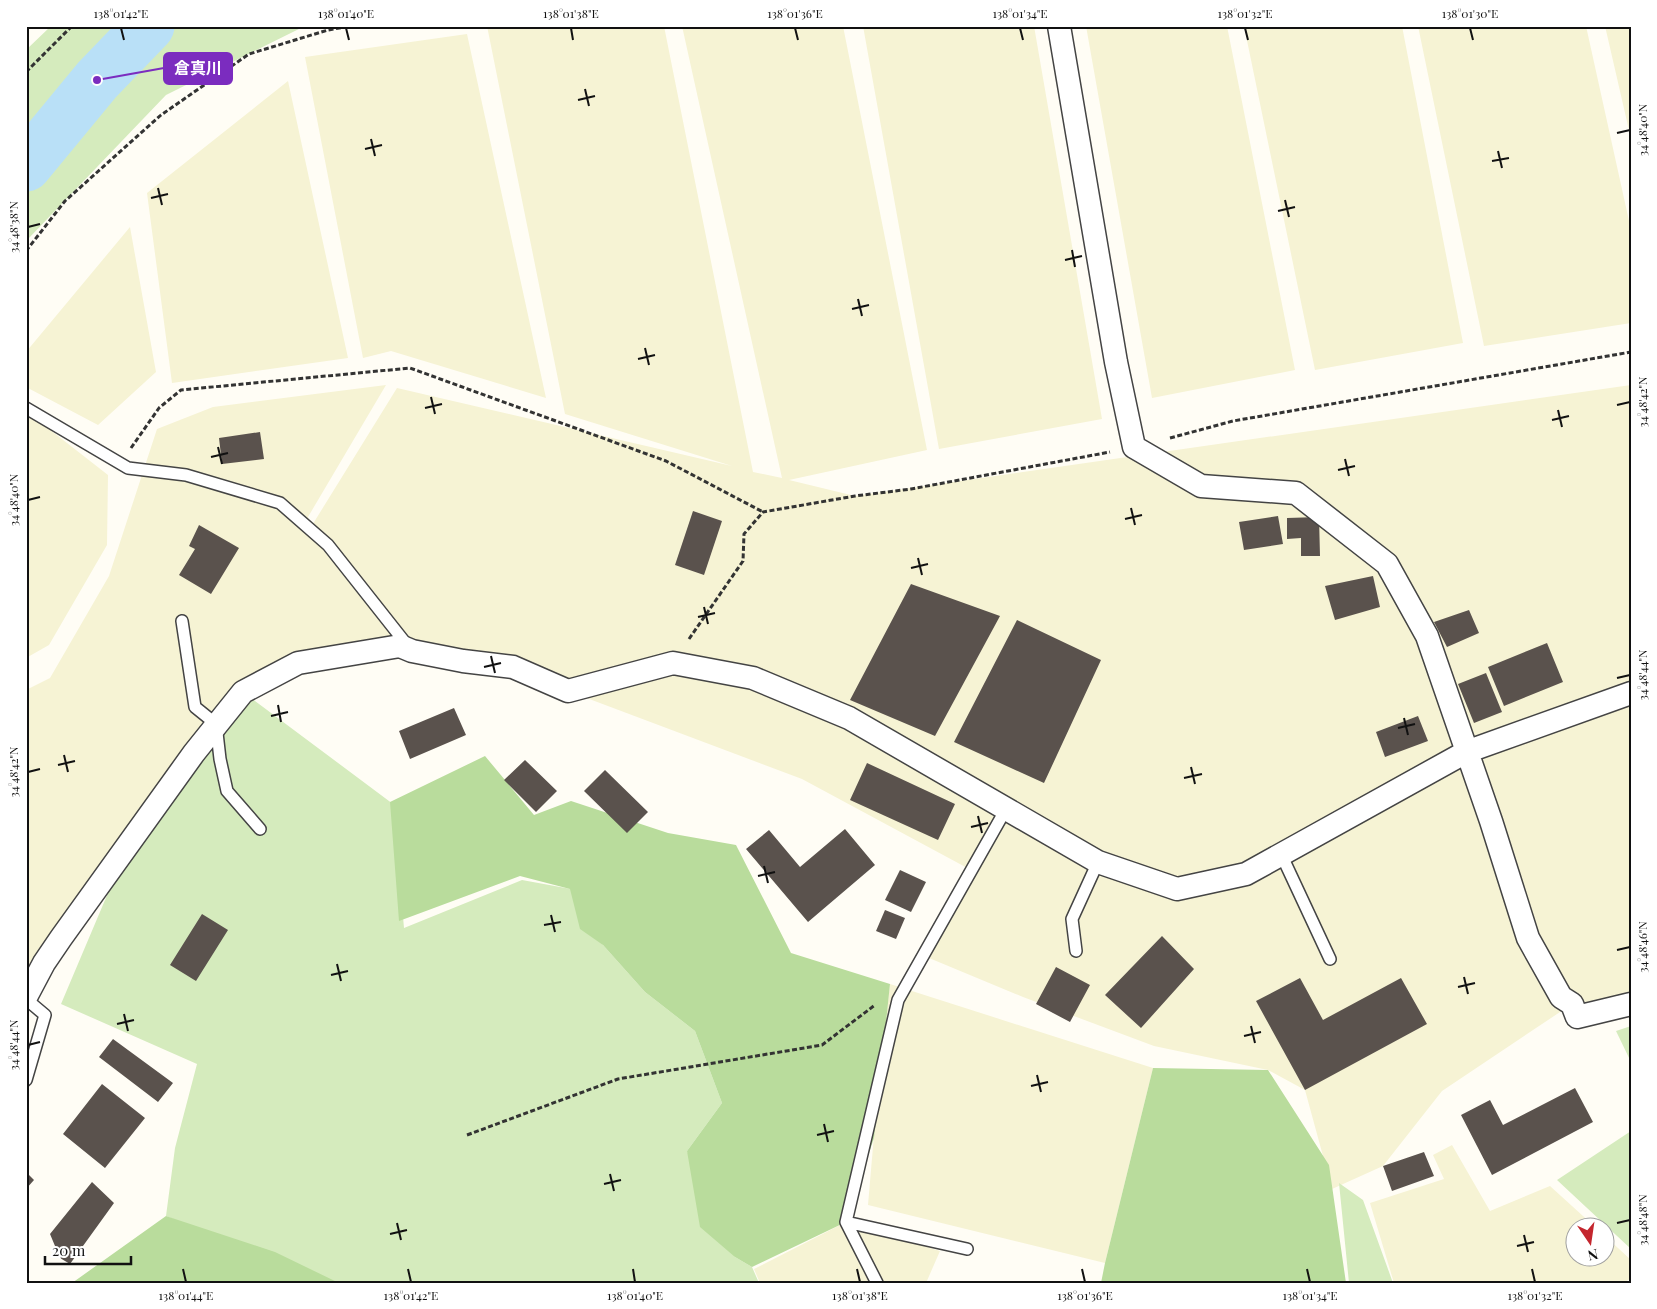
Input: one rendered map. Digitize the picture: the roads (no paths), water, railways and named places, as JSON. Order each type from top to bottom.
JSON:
[{"type":"street","points":[[1059,26],[1116,362],[1134,447],[1201,486],[1296,493],[1387,564],[1427,636],[1491,821],[1528,938],[1561,997],[1572,1004],[1577,1017],[1631,1004]]},
{"type":"street","points":[[26,998],[44,963],[61,938],[216,724],[243,692],[298,663],[400,646],[412,651],[463,662],[513,667],[568,691],[673,663],[753,678],[849,718],[1098,862],[1177,889],[1246,874],[1466,752],[1631,693]]},
{"type":"lane","points":[[26,408],[128,468],[186,475],[280,503],[328,546],[412,651]]},
{"type":"lane","points":[[182,621],[195,707],[216,724],[220,759],[228,791],[260,829]]},
{"type":"lane","points":[[877,1283],[846,1222],[898,1000],[1006,809]]},
{"type":"lane","points":[[1281,854],[1330,959]]},
{"type":"lane","points":[[1076,951],[1072,919],[1098,862]]},
{"type":"lane","points":[[26,998],[45,1015],[26,1080]]},
{"type":"lane","points":[[846,1222],[967,1249]]},
{"type":"waterway","points":[[26,166],[97,80],[149,26]]},
{"type":"place","name":"倉真川","points":[[97,80]]}]
